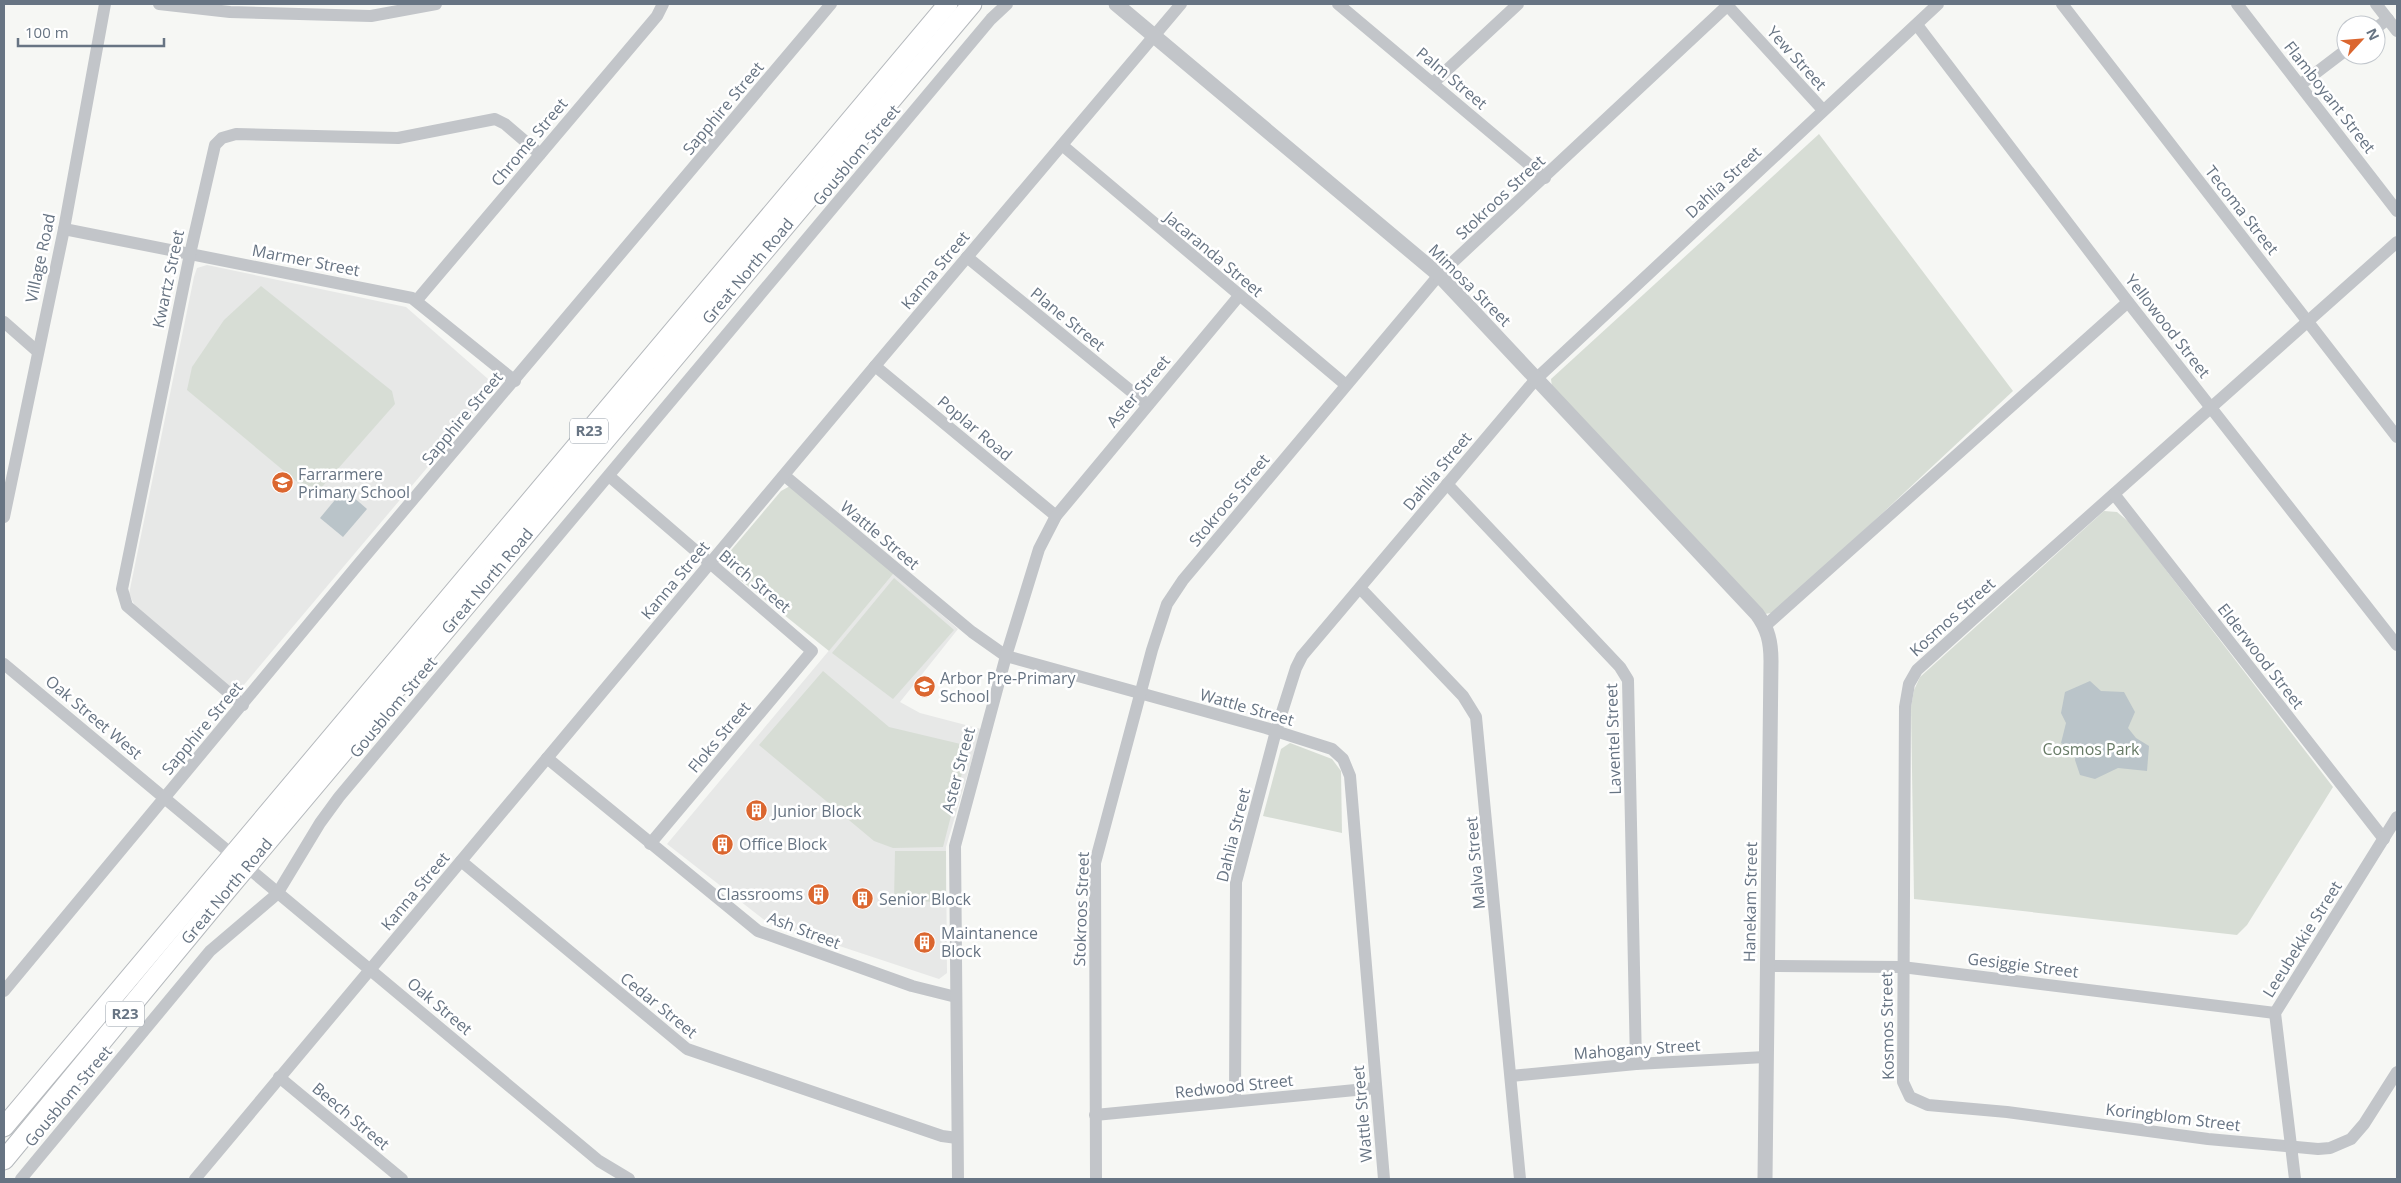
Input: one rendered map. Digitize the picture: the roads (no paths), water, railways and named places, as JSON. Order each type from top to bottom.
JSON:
[{"type":"main road","name":"Great North Road","points":[[4,1127],[948,4]]},
{"type":"main road","name":"Great North Road","points":[[4,1160],[246,868],[972,4]]},
{"type":"main road","points":[[724,271],[739,283]]},
{"type":"street","name":"Village Road","points":[[4,518],[37,351],[64,229],[105,4]]},
{"type":"street","points":[[160,4],[230,12],[370,16],[436,4]]},
{"type":"street","name":"Chrome Street","points":[[417,300],[657,16],[663,4]]},
{"type":"street","name":"Sapphire Street","points":[[4,991],[830,4]]},
{"type":"street","name":"Gousblom Street","points":[[22,1179],[210,951],[278,894],[320,823],[339,797],[991,19],[1007,4]]},
{"type":"street","name":"Mimosa Street","points":[[1116,4],[1439,275],[1757,614],[1765,626]]},
{"type":"street","name":"Kanna Street","points":[[195,1179],[709,564],[785,476],[875,366],[1181,4]]},
{"type":"street","name":"Palm Street","points":[[1338,4],[1545,178]]},
{"type":"street","points":[[1433,83],[1518,4]]},
{"type":"street","name":"Yew Street","points":[[1728,4],[1823,110]]},
{"type":"street","name":"Stokroos Street","points":[[1096,1179],[1095,863],[1139,694],[1164,614],[1174,593],[1439,275],[1545,178],[1728,4]]},
{"type":"street","name":"Dahlia Street","points":[[1235,1101],[1236,882],[1276,731],[1296,668],[1302,656],[1536,379],[1938,4]]},
{"type":"street","name":"Tecoma Street","points":[[2062,4],[2397,437]]},
{"type":"street","name":"Flamboyant Street","points":[[2237,4],[2397,211]]},
{"type":"street","points":[[2376,4],[2397,31]]},
{"type":"street","name":"Yellowood Street","points":[[1917,25],[2128,302],[2397,645]]},
{"type":"street","points":[[2300,85],[2336,58]]},
{"type":"street","name":"Kwartz Street","points":[[242,705],[127,606],[122,589],[213,150],[222,138],[231,135],[398,138],[495,119],[505,124],[540,154]]},
{"type":"street","name":"Jacaranda Street","points":[[1062,146],[1346,385]]},
{"type":"street","name":"Marmer Street","points":[[64,229],[417,300],[514,381]]},
{"type":"street","name":"Kosmos Street","points":[[1910,1097],[1903,1082],[1902,966],[1905,707],[1911,679],[1922,666],[2397,242]]},
{"type":"street","name":"Plane Street","points":[[968,257],[1148,405]]},
{"type":"street","name":"Aster Street","points":[[958,1179],[956,846],[1006,656],[1039,550],[1056,516],[1239,296]]},
{"type":"street","points":[[1765,626],[2128,302]]},
{"type":"street","points":[[4,322],[37,351]]},
{"type":"street","name":"Poplar Road","points":[[875,366],[1056,516]]},
{"type":"street","name":"Birch Street","points":[[609,476],[812,651]]},
{"type":"street","name":"Wattle Street","points":[[785,476],[972,632],[1006,656],[1276,731],[1332,749],[1343,759],[1348,769],[1384,1179]]},
{"type":"street","name":"Laventel Street","points":[[1447,484],[1620,666],[1628,680],[1636,1064]]},
{"type":"street","name":"Elderwood Street","points":[[2114,494],[2384,839]]},
{"type":"street","name":"Malva Street","points":[[1360,588],[1463,696],[1476,717],[1512,1076],[1520,1179]]},
{"type":"street","name":"Hanekam Street","points":[[1765,626],[1770,645],[1765,1179]]},
{"type":"street","name":"Floks Street","points":[[650,844],[812,651]]},
{"type":"street","name":"Oak Street West","points":[[4,664],[232,855]]},
{"type":"street","name":"Ash Street","points":[[547,758],[758,931],[912,986],[956,997]]},
{"type":"street","name":"Leeubekkie Street","points":[[2295,1179],[2274,1013],[2397,817]]},
{"type":"street","name":"Oak Street","points":[[232,855],[600,1161],[628,1179]]},
{"type":"street","name":"Cedar Street","points":[[461,861],[687,1050],[942,1136],[957,1138]]},
{"type":"street","name":"Gesiggie Street","points":[[1767,966],[1902,966],[2274,1013]]},
{"type":"street","name":"Mahogany Street","points":[[1512,1076],[1636,1064],[1765,1057]]},
{"type":"street","name":"Koringblom Street","points":[[1910,1097],[1928,1105],[2291,1148],[2330,1148],[2351,1139],[2364,1124],[2397,1072]]},
{"type":"street","name":"Beech Street","points":[[279,1077],[402,1179]]},
{"type":"street","name":"Redwood Street","points":[[1095,1115],[1376,1088]]},
{"type":"place","name":"Farrarmere Primary School","points":[[282,483]]},
{"type":"place","name":"Arbor Pre-Primary School","points":[[924,687]]},
{"type":"place","name":"Junior Block","points":[[757,811]]},
{"type":"place","name":"Office Block","points":[[723,844]]},
{"type":"place","name":"Classrooms","points":[[819,894]]},
{"type":"place","name":"Senior Block","points":[[863,899]]},
{"type":"place","name":"Maintanence Block","points":[[925,942]]},
{"type":"park label","name":"Cosmos Park","points":[[2091,749]]}]
